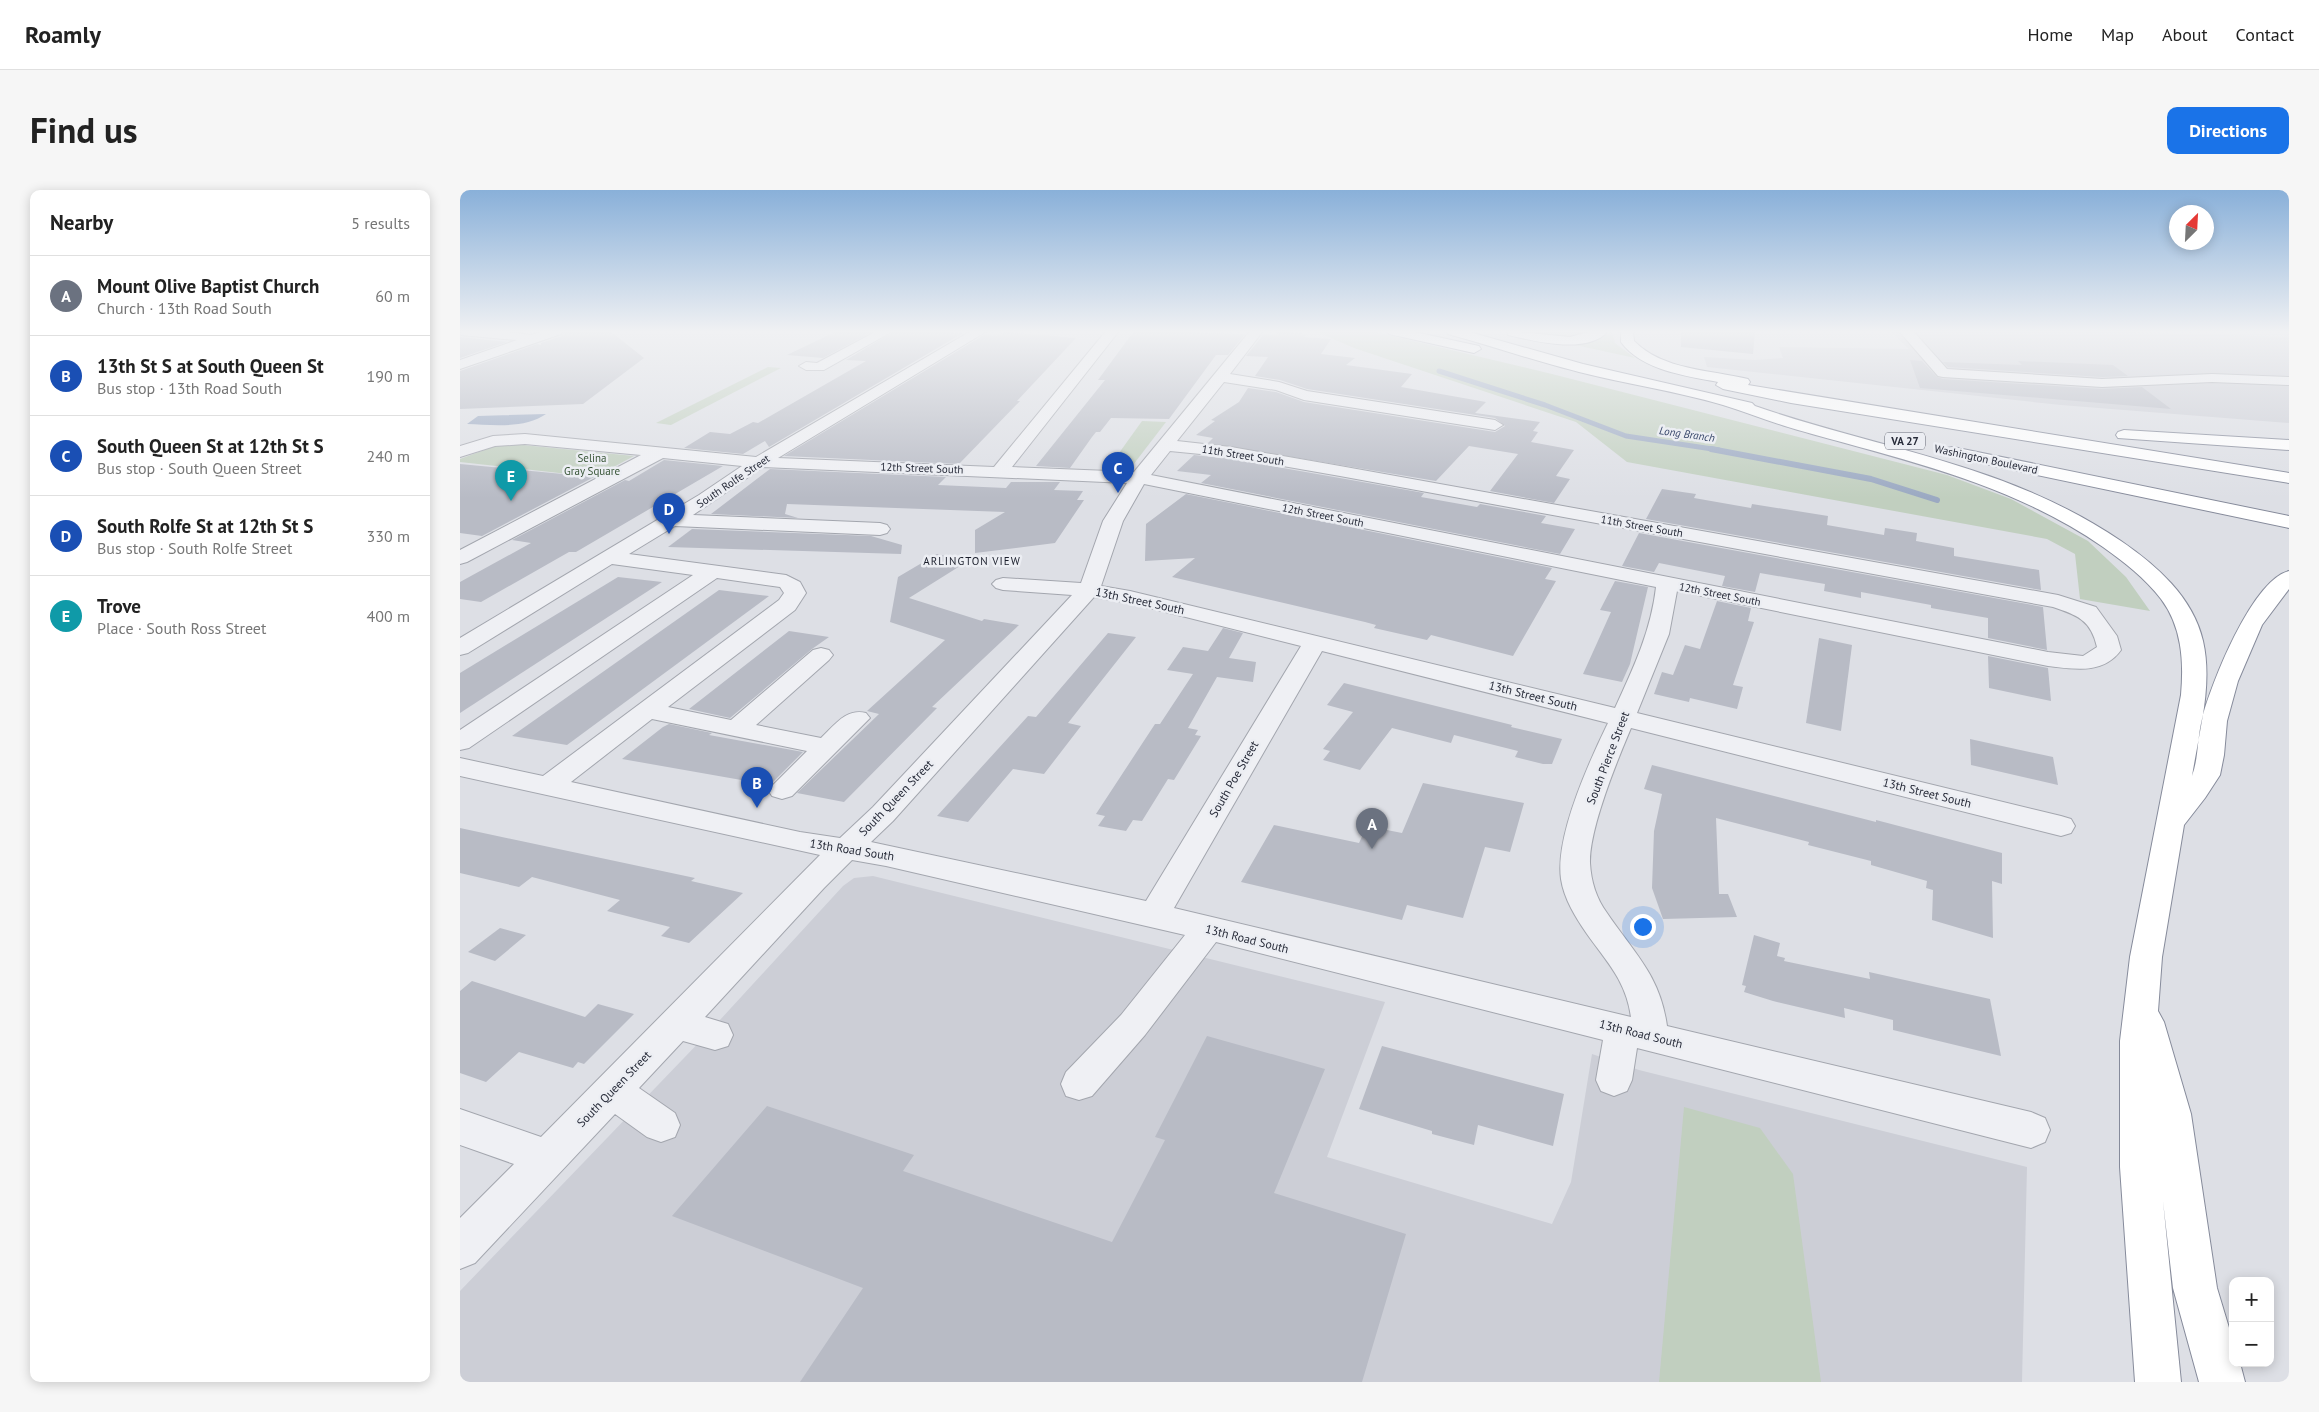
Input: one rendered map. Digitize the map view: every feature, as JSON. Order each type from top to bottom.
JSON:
[{"type":"highway","points":[[1655,387],[1664,388]]},
{"type":"highway","name":"Washington Boulevard","points":[[1658,387],[2082,479]]},
{"type":"highway","points":[[1733,387],[1791,398],[2289,478]]},
{"type":"highway","name":"VA 27","points":[[1739,387],[1899,411],[1976,420],[2165,438],[2289,445]]},
{"type":"highway","points":[[1770,387],[1976,420]]},
{"type":"highway","points":[[1729,402],[1803,427],[1928,459],[2010,488],[2074,519],[2114,544],[2147,571],[2179,610],[2186,625],[2193,658],[2194,677],[2190,717],[2169,825],[2140,999],[2137,1094],[2139,1149],[2158,1382]]},
{"type":"highway","points":[[2082,479],[2289,522]]},
{"type":"highway","name":"VA 27","points":[[2082,479],[2289,512]]},
{"type":"highway","points":[[2169,825],[2206,774],[2214,724],[2221,696],[2240,646],[2262,606],[2289,577]]},
{"type":"highway","points":[[2140,999],[2172,1114],[2195,1288],[2222,1382]]},
{"type":"street","name":"South Rolfe Street","points":[[460,648],[673,520],[759,462],[886,387]]},
{"type":"street","points":[[1000,471],[1068,387]]},
{"type":"street","name":"South Queen Street","points":[[460,1248],[613,1091],[813,880],[883,814],[1089,590],[1113,521],[1139,478],[1214,387]]},
{"type":"street","points":[[1281,387],[1304,396],[1495,425]]},
{"type":"street","name":"12th Street South","points":[[460,452],[492,441],[510,438],[759,462],[1139,478],[2048,659],[2087,663],[2109,650],[2106,636]]},
{"type":"street","name":"11th Street South","points":[[1166,445],[1230,452],[1331,469],[2058,602],[2088,612],[2106,636]]},
{"type":"street","points":[[460,558],[659,453]]},
{"type":"street","points":[[673,520],[880,530]]},
{"type":"street","points":[[548,786],[787,605],[795,593],[793,586],[786,581],[610,558]]},
{"type":"street","points":[[460,742],[712,572]]},
{"type":"street","name":"13th Street South","points":[[1003,584],[1089,590],[1130,597],[2061,826]]},
{"type":"street","name":"South Pierce Street","points":[[1614,1080],[1636,1033],[1647,1000],[1634,972],[1591,918],[1577,884],[1575,863],[1579,838],[1595,785],[1656,643],[1664,615],[1667,584]]},
{"type":"street","name":"South Poe Street","points":[[1154,915],[1305,657],[1316,643]]},
{"type":"street","points":[[736,728],[821,655]]},
{"type":"street","points":[[648,711],[827,747]]},
{"type":"street","points":[[782,790],[857,718]]},
{"type":"street","name":"13th Road South","points":[[460,767],[800,842],[886,855],[1154,915],[2031,1130]]},
{"type":"street","points":[[1079,1084],[1133,1025],[1208,929]]},
{"type":"street","points":[[677,1024],[715,1034]]},
{"type":"street","points":[[613,1091],[661,1125]]},
{"type":"street","points":[[460,1127],[548,1158]]},
{"type":"shaded area","points":[[1890,387],[2289,387],[2289,423],[2061,405]]},
{"type":"shaded area","points":[[873,876],[1385,1002],[1327,1157],[1552,1224],[1571,1182],[1592,1054],[1639,1070],[2027,1167],[2022,1382],[460,1382],[460,1291],[708,1033],[843,886],[854,878]]},
{"type":"green space","points":[[729,387],[745,387],[671,425],[656,423]]},
{"type":"green space","points":[[1470,387],[1601,387],[1947,475],[2011,499],[2088,541],[2126,577],[2150,611],[2080,599],[2075,554],[2047,539],[1627,462],[1576,422]]},
{"type":"green space","points":[[1142,421],[1166,422],[1133,465],[1109,467]]},
{"type":"green space","name":"Selina Gray Square","points":[[503,443],[634,456],[595,477],[460,462],[460,459]]},
{"type":"green space","points":[[1684,1107],[1760,1128],[1793,1174],[1821,1382],[1659,1382]]},
{"type":"water","points":[[546,414],[538,419],[518,424],[467,424],[478,416]]},
{"type":"building","points":[[460,387],[606,387],[583,404],[460,409]]},
{"type":"building","points":[[821,387],[872,387],[769,447],[765,441],[743,454],[684,448],[710,432],[730,434],[753,422],[758,423]]},
{"type":"building","points":[[899,387],[1030,387],[1017,401],[1020,401],[959,464],[784,456]]},
{"type":"building","points":[[1100,387],[1193,387],[1169,419],[1111,418],[1100,432],[1096,432],[1070,468],[1036,466]]},
{"type":"building","points":[[1300,387],[1401,387],[1486,402],[1475,413],[1540,422],[1533,431],[1538,432],[1531,442],[1574,450],[1556,476],[1570,479],[1554,503],[1490,491],[1518,454],[1469,446],[1436,481],[1208,443],[1213,438],[1196,435],[1215,421],[1211,420],[1239,402],[1248,388],[1276,392],[1304,402],[1495,432],[1505,426],[1495,418]]},
{"type":"building","points":[[2064,387],[2102,389],[2142,387],[2171,409],[1920,388]]},
{"type":"building","points":[[1194,455],[1231,459],[1424,493],[1421,497],[1477,507],[1480,504],[1546,516],[1541,523],[1575,529],[1560,554],[1201,483],[1211,475],[1177,471]]},
{"type":"building","points":[[664,460],[723,466],[576,552],[569,552],[481,602],[460,599],[460,582],[531,543],[512,540],[625,480],[629,481]]},
{"type":"building","points":[[460,464],[594,477],[482,536],[460,533]]},
{"type":"building","points":[[770,469],[946,477],[938,485],[1006,488],[1011,482],[1060,482],[1054,490],[1083,491],[1077,500],[1084,500],[1055,543],[975,553],[975,530],[1005,512],[787,504],[785,514],[798,518],[711,514]]},
{"type":"building","points":[[1662,489],[1696,494],[1694,498],[1751,508],[1752,504],[1828,516],[1827,525],[1884,535],[1885,528],[1917,533],[1916,541],[1954,548],[1954,556],[2039,570],[2041,590],[1646,519]]},
{"type":"building","points":[[1186,494],[1552,568],[1545,579],[1556,581],[1513,656],[1431,635],[1427,640],[1374,628],[1376,625],[1365,622],[1172,577],[1195,558],[1145,561],[1146,524]]},
{"type":"building","points":[[692,529],[871,536],[902,545],[901,554],[668,547]]},
{"type":"building","points":[[1639,533],[2043,607],[2047,650],[1988,638],[1988,618],[1931,608],[1931,605],[1861,592],[1861,598],[1824,591],[1825,584],[1760,573],[1755,592],[1722,586],[1725,576],[1659,563],[1654,572],[1622,566]]},
{"type":"building","points":[[937,554],[968,561],[909,598],[982,621],[984,619],[1019,625],[932,707],[937,708],[844,802],[797,793],[879,714],[867,711],[945,640],[890,622],[898,577]]},
{"type":"building","points":[[618,577],[662,582],[460,713],[460,673]]},
{"type":"building","points":[[1615,581],[1648,587],[1630,664],[1622,682],[1583,674],[1611,612],[1600,610]]},
{"type":"building","points":[[719,590],[769,596],[567,745],[512,736]]},
{"type":"building","points":[[1717,601],[1751,608],[1748,621],[1754,622],[1733,685],[1743,687],[1737,709],[1690,698],[1689,702],[1654,694],[1662,672],[1673,675],[1685,645],[1700,649]]},
{"type":"building","points":[[1223,628],[1243,633],[1229,658],[1256,662],[1253,682],[1217,677],[1188,728],[1198,730],[1195,735],[1201,736],[1174,780],[1168,779],[1142,821],[1133,820],[1126,831],[1098,826],[1105,816],[1096,814],[1155,724],[1160,724],[1193,674],[1167,670],[1183,647],[1208,651]]},
{"type":"building","points":[[789,631],[829,637],[730,718],[689,709]]},
{"type":"building","points":[[1108,633],[1136,637],[1068,723],[1081,726],[1044,774],[1013,769],[968,822],[937,816],[1028,716],[1036,717]]},
{"type":"building","points":[[1819,638],[1852,645],[1841,731],[1806,723]]},
{"type":"building","points":[[1988,656],[2048,668],[2051,701],[1989,688]]},
{"type":"building","points":[[1344,683],[1562,739],[1552,764],[1543,764],[1515,757],[1518,751],[1454,735],[1451,743],[1392,728],[1360,770],[1323,760],[1330,751],[1323,749],[1353,712],[1327,705]]},
{"type":"building","points":[[669,724],[712,733],[709,735],[803,752],[770,785],[622,759]]},
{"type":"building","points":[[1970,739],[2053,757],[2058,785],[1971,765]]},
{"type":"building","points":[[1652,765],[2002,853],[2002,884],[1992,881],[1993,938],[1932,920],[1933,890],[1926,888],[1927,881],[1871,865],[1871,861],[1808,845],[1809,842],[1716,818],[1719,894],[1728,894],[1737,917],[1663,919],[1652,888],[1654,831],[1662,794],[1644,789]]},
{"type":"building","points":[[1423,783],[1524,803],[1510,852],[1485,847],[1463,918],[1407,905],[1402,920],[1241,882],[1274,825],[1359,843],[1367,826],[1402,833]]},
{"type":"building","points":[[460,828],[695,878],[691,881],[743,893],[689,943],[661,936],[670,927],[607,911],[620,900],[532,877],[519,887],[460,873]]},
{"type":"building","points":[[500,928],[526,935],[495,961],[468,952]]},
{"type":"building","points":[[1754,935],[1780,943],[1777,956],[1785,958],[1784,961],[1870,979],[1869,972],[1990,999],[2001,1056],[1893,1030],[1893,1020],[1844,1008],[1845,1018],[1744,992],[1746,986],[1742,985]]},
{"type":"building","points":[[472,981],[585,1017],[598,1004],[634,1014],[584,1064],[578,1062],[573,1068],[519,1052],[486,1082],[460,1073],[460,991]]},
{"type":"building","points":[[1207,1036],[1325,1069],[1274,1193],[1406,1234],[1362,1382],[800,1382],[863,1288],[672,1216],[767,1106],[914,1155],[903,1171],[1112,1242],[1165,1140],[1155,1137]]},
{"type":"building","points":[[1382,1046],[1564,1094],[1553,1146],[1478,1125],[1474,1145],[1432,1134],[1432,1131],[1359,1109]]},
{"type":"waterway","name":"Long Branch","points":[[1488,387],[1545,405],[1626,436],[1719,450]]},
{"type":"waterway","name":"Long Branch","points":[[1711,449],[1871,479],[1937,500]]},
{"type":"place","name":"South Queen St at 12th St S","points":[[1118,493]]},
{"type":"place","name":"Trove","points":[[511,501]]},
{"type":"place","name":"South Rolfe St at 12th St S","points":[[669,534]]},
{"type":"place","name":"13th St S at South Queen St","points":[[757,808]]},
{"type":"place","name":"Mount Olive Baptist Church","points":[[1372,849]]},
{"type":"district","name":"ARLINGTON VIEW","points":[[972,561]]}]
